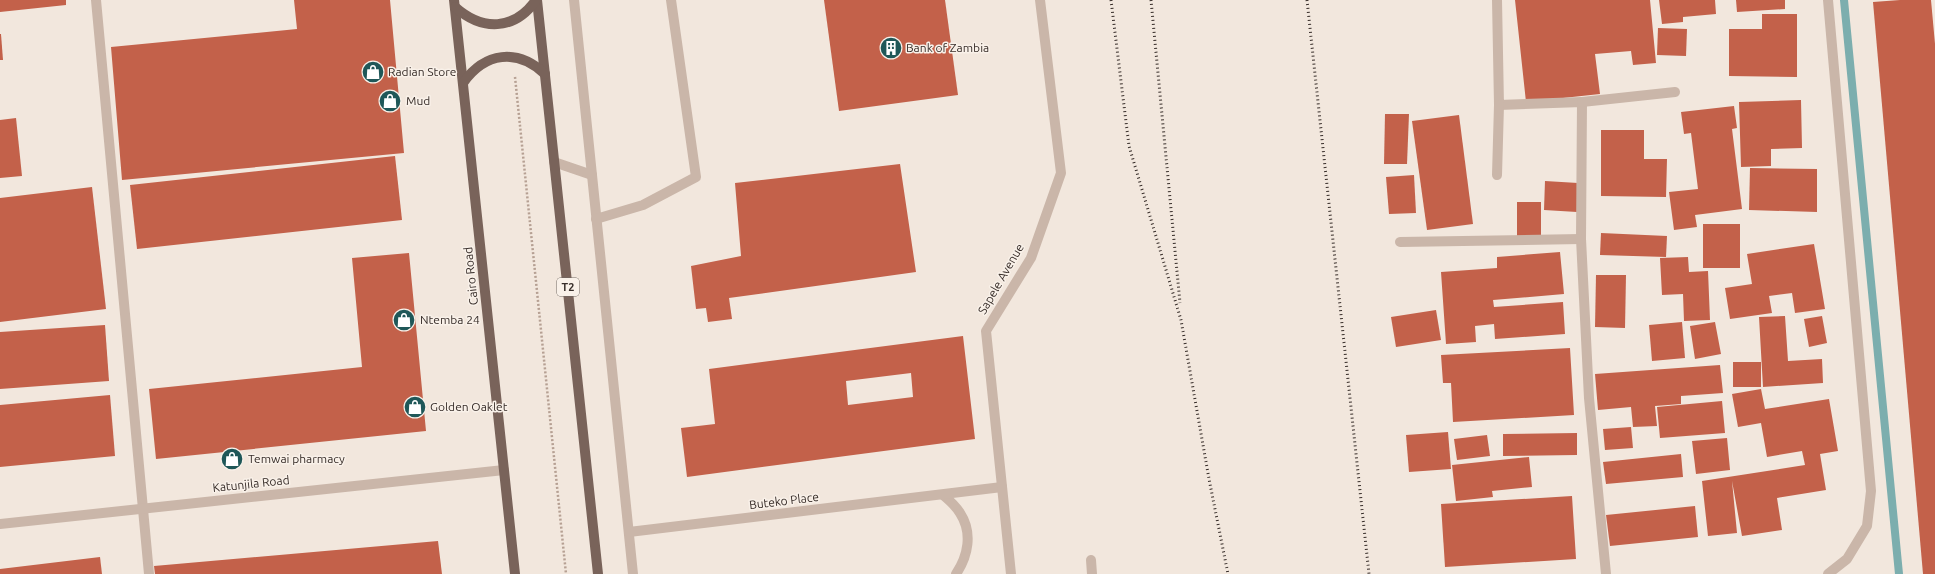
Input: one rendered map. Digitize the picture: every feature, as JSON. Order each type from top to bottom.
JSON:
[{"type":"main road","points":[[454,4],[464,16],[488,24],[501,24],[512,21],[522,15],[537,0]]},
{"type":"main road","name":"T2","points":[[537,0],[598,574]]},
{"type":"main road","name":"Cairo Road","points":[[454,4],[515,574]]},
{"type":"main road","points":[[463,82],[480,64],[492,59],[504,57],[515,57],[527,60],[545,74]]},
{"type":"street","points":[[96,0],[150,574]]},
{"type":"street","points":[[574,0],[633,574]]},
{"type":"street","points":[[596,219],[643,205],[696,177],[671,0]]},
{"type":"street","name":"Sapele Avenue","points":[[1011,574],[986,331],[1031,258],[1061,173],[1040,0]]},
{"type":"street","points":[[1497,0],[1499,105],[1497,175]]},
{"type":"street","points":[[1828,0],[1871,491],[1867,526],[1846,559],[1828,574]]},
{"type":"street","points":[[1499,105],[1582,102],[1675,92]]},
{"type":"street","points":[[1582,102],[1581,240],[1589,398],[1606,574]]},
{"type":"street","points":[[554,162],[592,175]]},
{"type":"street","points":[[1400,242],[1581,240]]},
{"type":"street","name":"Katunjila Road","points":[[0,524],[504,470]]},
{"type":"street","name":"Buteko Place","points":[[629,532],[1002,487]]},
{"type":"street","points":[[943,495],[960,513],[968,537],[964,562],[956,574]]},
{"type":"street","points":[[1091,560],[1092,574]]},
{"type":"path","points":[[514,71],[566,574]]},
{"type":"building","points":[[0,0],[66,0],[66,5],[0,12]]},
{"type":"building","points":[[294,0],[390,0],[404,153],[122,180],[111,47],[297,29]]},
{"type":"building","name":"Bank of Zambia","points":[[824,0],[945,0],[958,95],[839,111]]},
{"type":"building","points":[[1515,0],[1650,0],[1656,63],[1633,65],[1631,51],[1595,54],[1600,94],[1526,102]]},
{"type":"building","points":[[1659,0],[1715,0],[1716,14],[1683,17],[1683,22],[1662,24]]},
{"type":"building","points":[[1736,0],[1785,0],[1785,9],[1737,12]]},
{"type":"building","points":[[1931,0],[1935,44],[1935,574],[1923,574],[1873,2]]},
{"type":"building","points":[[1762,14],[1797,14],[1797,77],[1729,76],[1729,29],[1762,29]]},
{"type":"building","points":[[1658,28],[1687,29],[1686,56],[1657,55]]},
{"type":"building","points":[[1,34],[3,60],[0,60]]},
{"type":"building","points":[[1801,100],[1802,148],[1771,149],[1771,166],[1741,167],[1739,102]]},
{"type":"building","points":[[1734,106],[1737,128],[1732,129],[1742,209],[1695,215],[1697,227],[1674,230],[1669,192],[1698,189],[1691,133],[1684,134],[1681,112]]},
{"type":"building","points":[[1385,114],[1409,114],[1407,164],[1384,164]]},
{"type":"building","points":[[1459,115],[1473,224],[1427,230],[1412,121]]},
{"type":"building","points":[[16,118],[22,176],[0,178],[0,120]]},
{"type":"building","points":[[1601,130],[1644,130],[1644,159],[1667,159],[1666,197],[1601,196]]},
{"type":"building","points":[[395,156],[402,220],[137,249],[130,185]]},
{"type":"building","points":[[900,164],[916,272],[729,298],[732,319],[708,322],[706,308],[696,309],[691,266],[741,256],[735,183]]},
{"type":"building","points":[[1750,168],[1817,169],[1817,212],[1749,210]]},
{"type":"building","points":[[1414,175],[1416,213],[1389,214],[1386,177]]},
{"type":"building","points":[[1545,181],[1578,183],[1577,212],[1544,210]]},
{"type":"building","points":[[92,187],[106,309],[0,322],[0,198]]},
{"type":"building","points":[[1517,202],[1541,202],[1541,236],[1517,236]]},
{"type":"building","points":[[1703,224],[1740,224],[1740,268],[1703,268]]},
{"type":"building","points":[[1601,233],[1667,236],[1666,257],[1600,255]]},
{"type":"building","points":[[1814,244],[1825,309],[1795,313],[1792,293],[1769,296],[1772,313],[1730,319],[1725,288],[1752,284],[1747,254]]},
{"type":"building","points":[[1560,252],[1564,294],[1493,300],[1494,307],[1563,302],[1565,334],[1495,339],[1494,324],[1475,326],[1476,342],[1446,344],[1441,272],[1497,268],[1497,257]]},
{"type":"building","points":[[409,253],[426,431],[156,459],[149,389],[362,367],[352,258]]},
{"type":"building","points":[[1688,257],[1689,272],[1708,271],[1710,320],[1684,321],[1683,294],[1662,295],[1660,258]]},
{"type":"building","points":[[1596,275],[1626,275],[1625,328],[1595,327]]},
{"type":"building","points":[[1436,310],[1441,340],[1396,347],[1391,317]]},
{"type":"building","points":[[1785,316],[1788,361],[1822,359],[1823,383],[1763,387],[1759,317]]},
{"type":"building","points":[[1822,316],[1827,343],[1809,347],[1804,319]]},
{"type":"building","points":[[1682,322],[1685,358],[1652,361],[1649,325]]},
{"type":"building","points":[[1715,322],[1721,354],[1695,359],[1690,326]]},
{"type":"building","points":[[105,325],[109,381],[0,389],[0,332]]},
{"type":"building","points":[[963,336],[975,439],[687,477],[681,428],[715,424],[709,369]],"holes":[[[911,373],[913,397],[848,405],[846,381]]]},
{"type":"building","points":[[1570,348],[1574,415],[1453,422],[1451,383],[1443,383],[1441,355]]},
{"type":"building","points":[[1733,362],[1761,362],[1761,387],[1733,387]]},
{"type":"building","points":[[1720,365],[1723,393],[1681,396],[1681,404],[1655,406],[1657,426],[1633,427],[1631,407],[1598,410],[1595,374]]},
{"type":"building","points":[[1761,389],[1765,409],[1829,399],[1838,451],[1820,454],[1826,490],[1777,498],[1782,530],[1742,536],[1732,481],[1737,533],[1708,536],[1702,481],[1805,465],[1802,451],[1767,457],[1761,423],[1738,427],[1732,394]]},
{"type":"building","points":[[110,395],[115,456],[0,467],[0,405]]},
{"type":"building","points":[[1722,401],[1725,433],[1660,438],[1657,407]]},
{"type":"building","points":[[1631,427],[1633,448],[1605,450],[1603,429]]},
{"type":"building","points":[[1448,432],[1451,469],[1409,472],[1406,435]]},
{"type":"building","points":[[1577,433],[1577,455],[1503,456],[1503,434]]},
{"type":"building","points":[[1487,435],[1490,456],[1457,460],[1454,439]]},
{"type":"building","points":[[1727,438],[1730,470],[1696,474],[1692,441]]},
{"type":"building","points":[[1681,454],[1683,477],[1606,484],[1603,462]]},
{"type":"building","points":[[1529,457],[1532,487],[1492,491],[1493,497],[1456,501],[1452,465]]},
{"type":"building","points":[[1572,496],[1576,559],[1445,567],[1441,504]]},
{"type":"building","points":[[1695,506],[1698,537],[1610,546],[1606,515]]},
{"type":"building","points":[[438,541],[442,574],[155,574],[154,566]]},
{"type":"building","points":[[100,557],[102,574],[0,574],[0,569]]},
{"type":"waterway","points":[[1844,0],[1899,574]]},
{"type":"railway","points":[[1111,0],[1129,146],[1181,320],[1209,479],[1228,574]]},
{"type":"railway","points":[[1151,0],[1180,303]]},
{"type":"railway","points":[[1307,0],[1369,574]]},
{"type":"place","name":"Bank of Zambia","points":[[891,48]]},
{"type":"place","name":"Radian Store","points":[[373,72]]},
{"type":"place","name":"Mud","points":[[390,101]]},
{"type":"place","name":"Ntemba 24","points":[[404,320]]},
{"type":"place","name":"Golden Oaklet","points":[[415,407]]},
{"type":"place","name":"Temwai pharmacy","points":[[232,459]]}]
